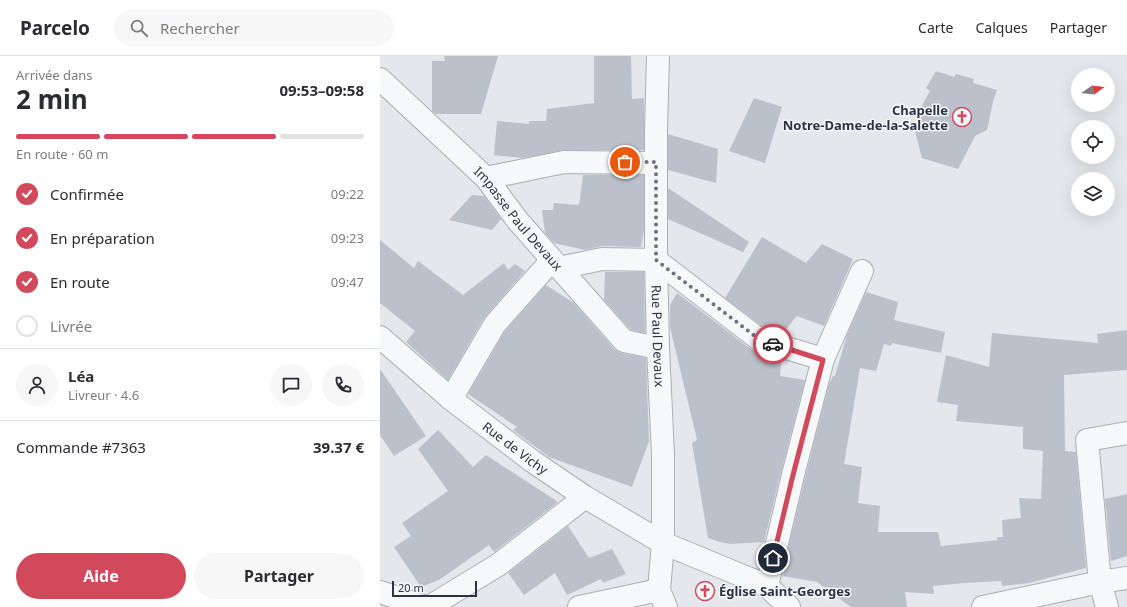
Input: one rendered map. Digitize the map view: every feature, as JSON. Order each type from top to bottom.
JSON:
[{"type":"street","name":"Rue Paul Devaux","points":[[658,56],[656,260],[663,455],[662,599]]},
{"type":"street","name":"Impasse Paul Devaux","points":[[380,79],[486,178],[518,221],[624,341],[658,348]]},
{"type":"street","points":[[486,178],[564,162],[656,162]]},
{"type":"street","points":[[451,399],[495,324],[556,264],[602,259],[656,260],[760,340],[823,360]]},
{"type":"street","points":[[789,607],[767,586],[793,475],[823,360],[862,271]]},
{"type":"street","name":"Rue de Vichy","points":[[380,337],[451,399],[532,461],[585,497],[663,543],[767,586]]},
{"type":"street","points":[[1107,607],[1100,582],[1087,440],[1127,433]]},
{"type":"street","points":[[429,607],[498,565],[585,497]]},
{"type":"street","points":[[983,607],[1100,582],[1127,578]]},
{"type":"street","points":[[380,592],[425,607]]},
{"type":"street","points":[[579,607],[662,599]]},
{"type":"building","points":[[444,56],[498,56],[481,114],[436,114],[432,111],[432,61],[445,61]]},
{"type":"building","points":[[594,56],[631,56],[632,99],[644,98],[644,150],[564,150],[523,158],[494,155],[497,121],[529,124],[529,121],[546,121],[547,109],[594,103]]},
{"type":"building","name":"Chapelle Notre-Dame-de-la-Salette","points":[[936,71],[954,77],[956,74],[974,79],[973,83],[997,90],[987,130],[975,136],[958,169],[922,158],[915,131],[922,111],[920,109],[930,91],[926,88]]},
{"type":"building","points":[[754,98],[782,107],[765,163],[729,151]]},
{"type":"building","points":[[668,134],[718,149],[716,183],[668,170]]},
{"type":"building","points":[[583,175],[644,175],[644,230],[641,247],[602,246],[585,250],[554,243],[545,233],[542,210],[553,210],[554,203],[579,205]]},
{"type":"building","points":[[668,188],[749,242],[743,252],[668,219]]},
{"type":"building","points":[[472,195],[484,196],[501,219],[492,230],[449,220]]},
{"type":"building","points":[[762,237],[806,263],[822,244],[853,259],[824,326],[797,316],[782,334],[766,329],[725,298]]},
{"type":"building","points":[[380,240],[414,268],[418,261],[463,295],[504,263],[508,270],[515,264],[525,271],[484,318],[448,380],[406,342],[415,331],[380,303]]},
{"type":"building","points":[[605,272],[644,272],[645,333],[631,330],[604,300]]},
{"type":"building","points":[[546,285],[574,303],[615,350],[621,353],[646,358],[649,441],[632,487],[549,457],[513,430],[517,427],[468,394],[505,331]]},
{"type":"building","points":[[866,292],[898,302],[894,320],[945,332],[941,353],[892,343],[891,346],[884,344],[876,371],[860,368],[844,464],[862,467],[858,503],[880,506],[878,532],[938,532],[941,546],[998,540],[997,537],[1003,537],[1002,520],[1021,518],[1019,498],[1041,499],[1043,451],[1023,449],[1023,427],[956,421],[958,405],[937,402],[946,355],[989,367],[992,333],[1098,343],[1097,334],[1127,330],[1127,370],[1064,375],[1065,451],[1076,452],[1086,568],[1029,583],[1002,586],[1001,581],[964,583],[933,586],[934,594],[905,592],[907,607],[851,607],[817,582],[783,576],[784,566],[805,478],[829,384],[833,376],[835,376],[847,335]]},
{"type":"building","points":[[677,293],[752,350],[764,354],[762,357],[781,362],[780,376],[805,380],[764,542],[730,544],[708,538],[692,443],[697,440],[670,327],[670,305]]},
{"type":"building","points":[[380,369],[426,436],[394,456],[380,435]]},
{"type":"building","points":[[438,430],[473,467],[486,455],[558,502],[494,552],[489,545],[439,580],[421,587],[394,547],[411,536],[402,523],[448,491],[418,449]]},
{"type":"building","points":[[1127,494],[1127,556],[1111,561],[1105,499]]},
{"type":"building","points":[[568,526],[589,558],[612,549],[626,574],[603,583],[601,579],[567,595],[555,573],[524,595],[508,573]]},
{"type":"way so far","points":[[625,162],[656,162],[656,260],[760,340],[773,344]]},
{"type":"place","name":"Chapelle Notre-Dame-de-la-Salette","points":[[962,117]]},
{"type":"place","name":"Église Saint-Georges","points":[[705,591]]},
{"type":"route","points":[[773,344],[823,360],[773,558]]}]
